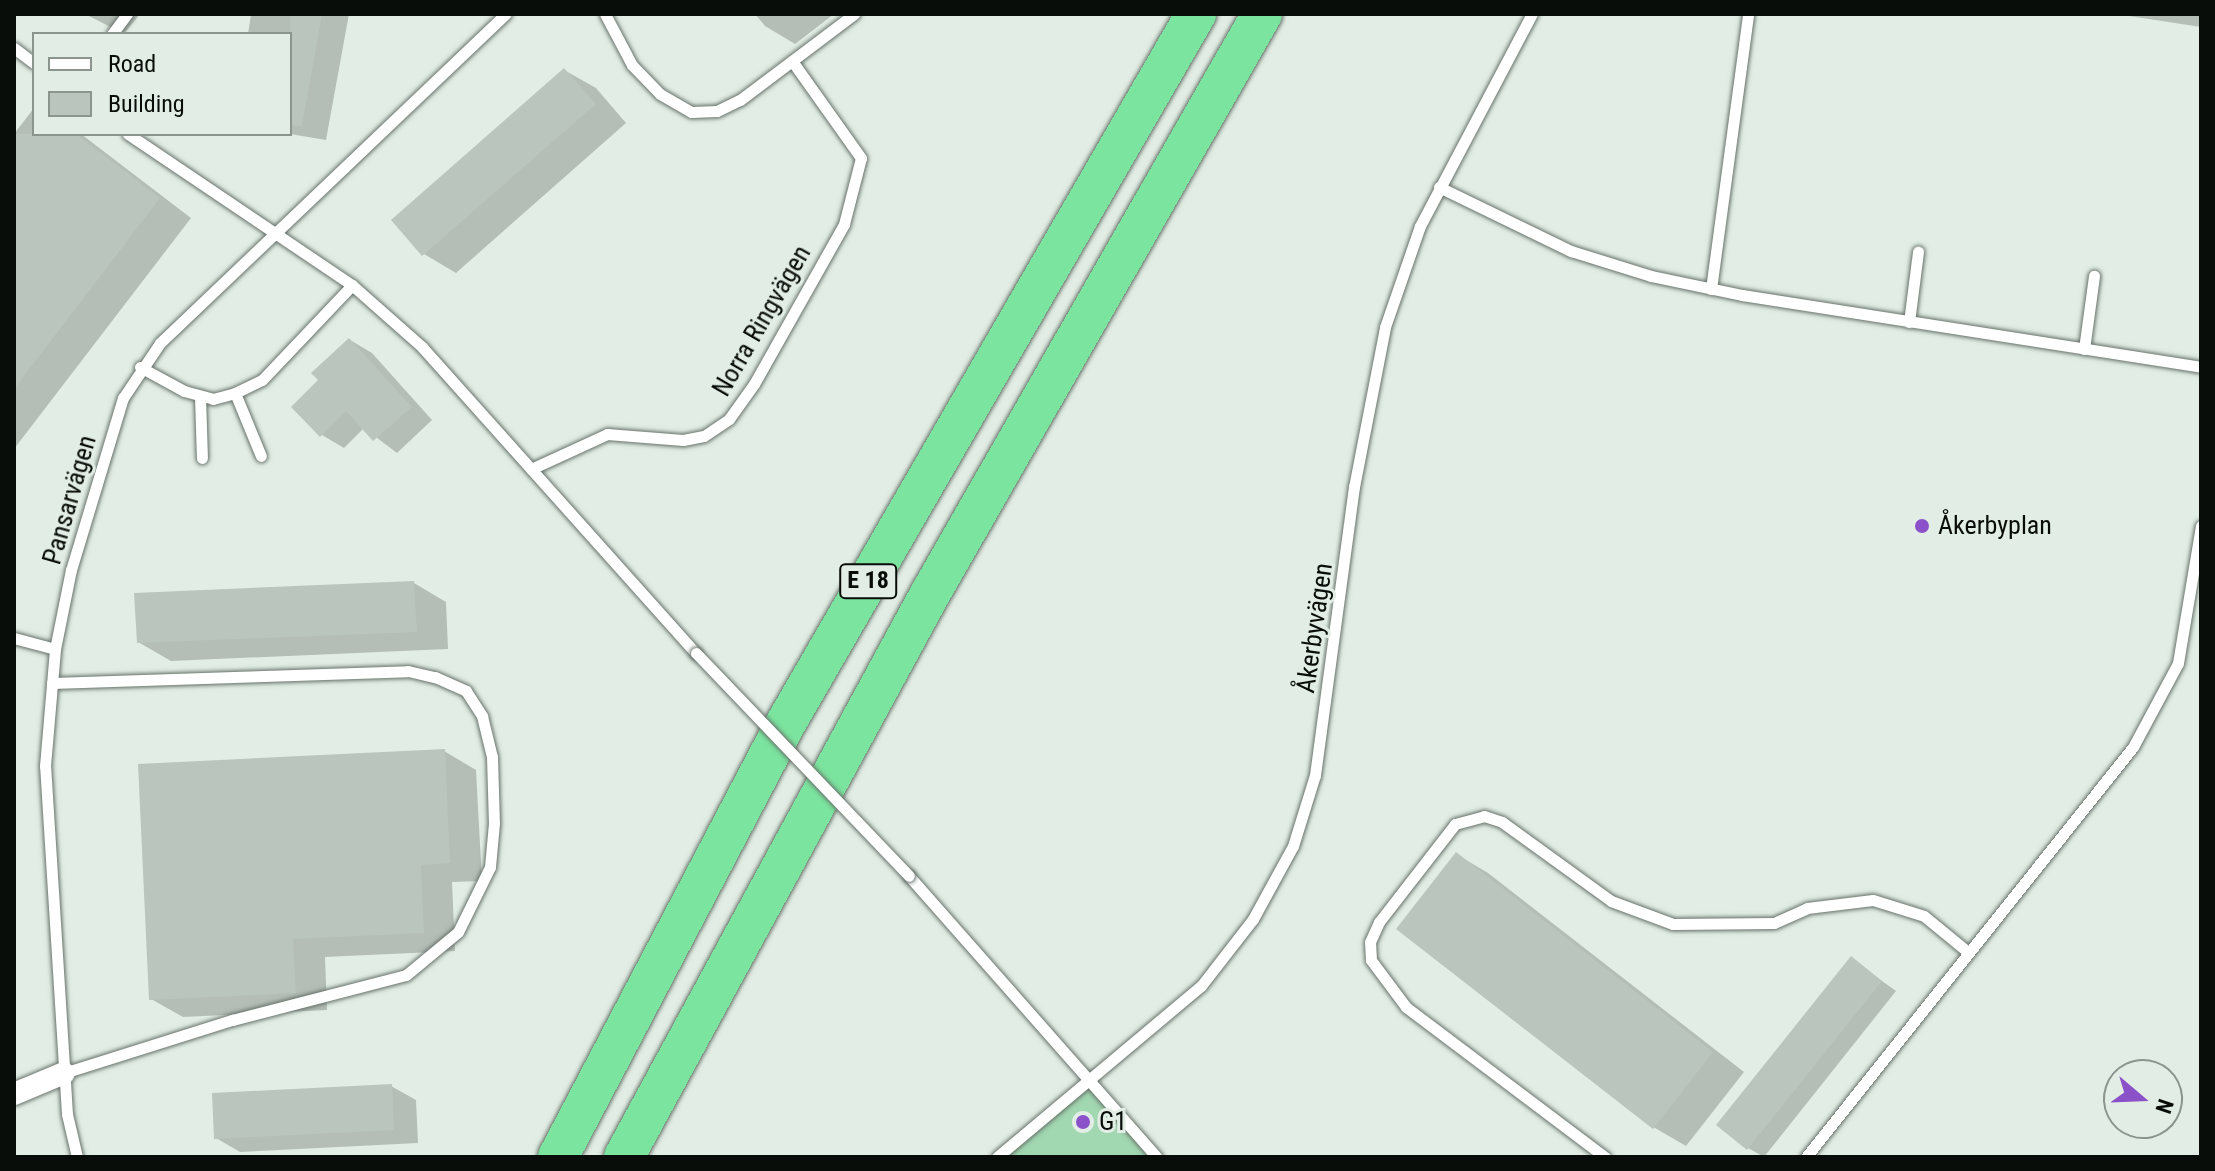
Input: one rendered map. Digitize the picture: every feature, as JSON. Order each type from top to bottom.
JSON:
[{"type":"highway","name":"E 18","points":[[558,1157],[783,728],[1196,14]]},
{"type":"highway","name":"E 18","points":[[624,1157],[930,594],[1262,14]]},
{"type":"street","points":[[14,1094],[64,1073]]},
{"type":"lane","points":[[114,32],[127,14]]},
{"type":"lane","name":"Pansarvägen","points":[[77,1157],[64,1073],[45,766],[55,649],[123,398],[140,367],[274,234],[506,14]]},
{"type":"lane","points":[[605,14],[632,65],[660,94],[691,112],[717,111],[740,100],[854,14]]},
{"type":"lane","name":"Åkerbyvägen","points":[[997,1157],[1201,986],[1253,919],[1293,846],[1315,775],[1354,487],[1385,327],[1439,187],[1532,14]]},
{"type":"lane","points":[[1711,289],[1748,14]]},
{"type":"lane","points":[[14,37],[17,50]]},
{"type":"lane","name":"Norra Ringvägen","points":[[531,469],[607,434],[683,440],[704,436],[729,419],[754,384],[844,224],[861,158],[792,61]]},
{"type":"lane","points":[[131,136],[352,285],[422,347],[696,653],[909,876],[1092,1078],[1157,1157]]},
{"type":"lane","points":[[1439,187],[1571,251],[1711,289],[2201,367]]},
{"type":"lane","points":[[1909,322],[1918,252]]},
{"type":"lane","points":[[2084,349],[2094,276]]},
{"type":"lane","points":[[140,367],[200,396],[235,393],[262,380],[352,285]]},
{"type":"lane","points":[[235,393],[261,456]]},
{"type":"lane","points":[[200,396],[202,458]]},
{"type":"lane","points":[[1806,1157],[2133,747],[2178,663],[2201,526]]},
{"type":"lane","points":[[14,638],[55,649]]},
{"type":"lane","points":[[52,683],[408,671],[435,677],[466,691],[482,716],[492,757],[494,823],[490,867],[458,932],[406,975],[232,1020],[64,1073]]},
{"type":"lane","points":[[1605,1157],[1406,1007],[1371,960],[1370,942],[1379,922],[1455,824],[1484,816],[1502,822],[1611,901],[1673,924],[1774,923],[1807,908],[1873,900],[1924,916],[1969,953]]},
{"type":"green space","name":"G1","points":[[1090,1086],[1148,1157],[1002,1157]]},
{"type":"building","points":[[290,14],[322,14],[302,126],[292,125]]},
{"type":"building","points":[[564,68],[596,104],[422,256],[391,220]]},
{"type":"building","points":[[14,134],[79,136],[160,198],[14,389]]},
{"type":"building","points":[[349,338],[412,407],[373,441],[346,411],[320,437],[291,407],[318,380],[311,373]]},
{"type":"building","points":[[414,581],[417,632],[137,643],[134,593]]},
{"type":"building","points":[[445,749],[450,863],[421,865],[424,933],[293,939],[296,993],[149,1000],[138,764]]},
{"type":"building","points":[[1456,852],[1713,1052],[1653,1129],[1396,929]]},
{"type":"building","points":[[1851,956],[1882,981],[1747,1150],[1716,1125]]},
{"type":"building","points":[[392,1084],[394,1130],[214,1139],[212,1093]]},
{"type":"place","name":"Åkerbyplan","points":[[1922,526]]},
{"type":"place","name":"G1","points":[[1083,1122]]}]
